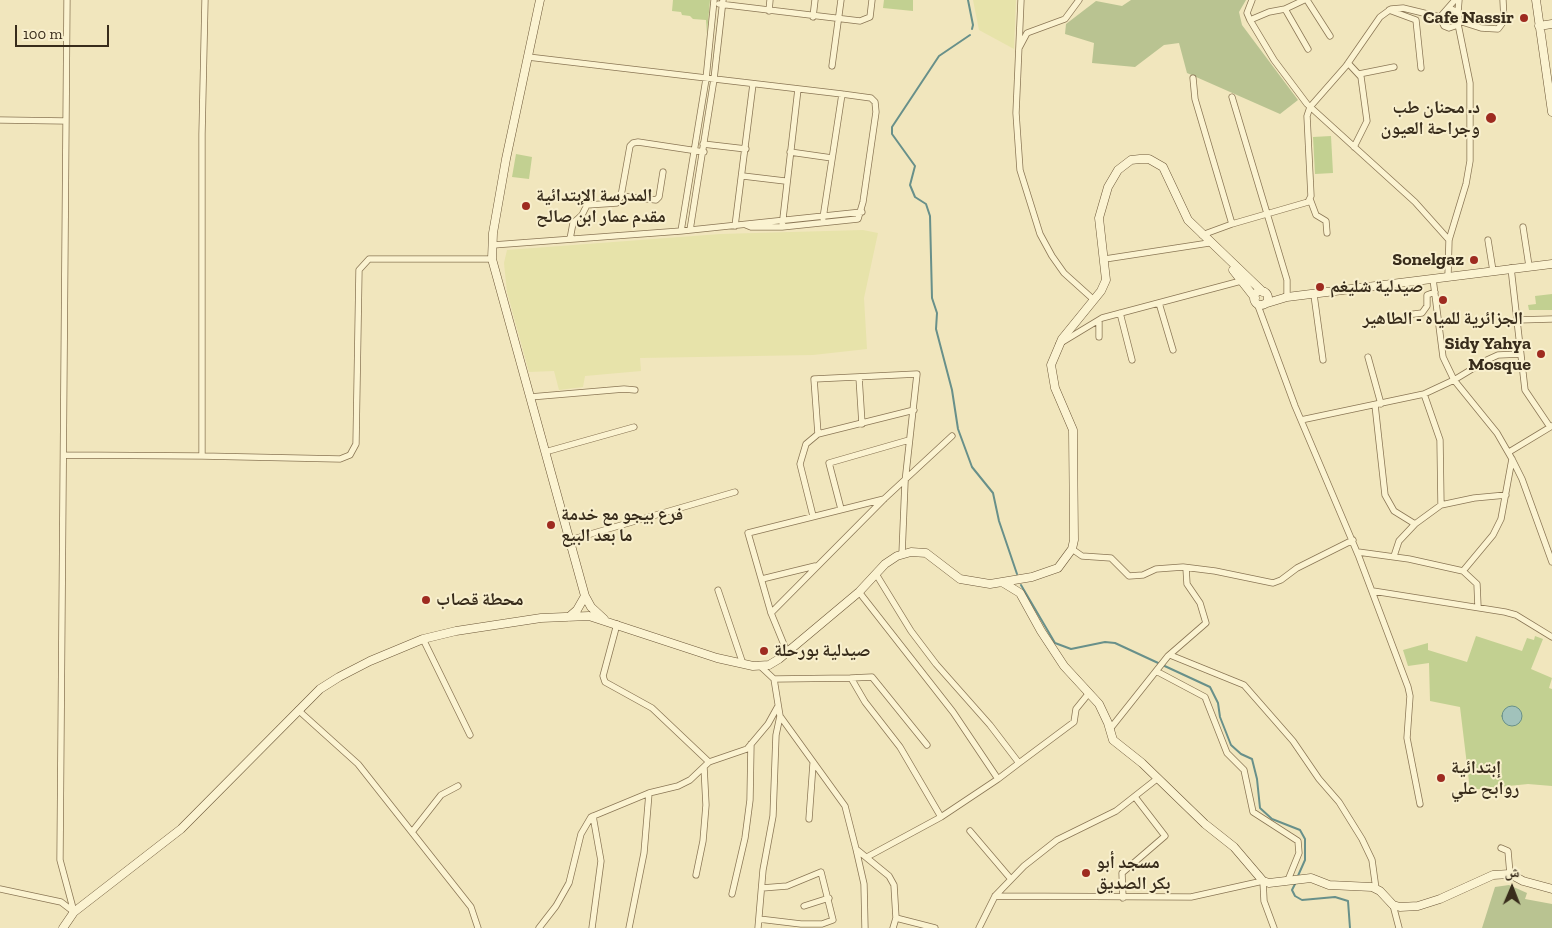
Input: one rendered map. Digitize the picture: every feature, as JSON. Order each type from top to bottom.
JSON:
[{"type":"main road","points":[[540,0],[506,159],[492,259],[585,596],[591,607],[606,620]]},
{"type":"main road","points":[[1536,0],[1552,112]]},
{"type":"main road","points":[[1539,26],[1552,24]]},
{"type":"main road","points":[[63,928],[74,912],[181,829],[320,689],[338,677],[423,639],[483,626],[589,616],[717,658],[760,666],[769,664],[787,652],[859,592],[885,564],[902,554],[911,552],[926,553],[960,579],[972,582],[1002,582],[1032,577],[1058,568],[1072,550],[1074,540],[1074,430],[1055,388],[1051,365],[1059,344],[1094,300],[1106,280],[1098,218],[1113,178],[1131,160],[1148,159],[1163,168],[1188,220],[1264,292],[1268,300],[1258,302]]},
{"type":"main road","points":[[1224,256],[1258,302]]},
{"type":"main road","points":[[1258,302],[1552,264]]},
{"type":"main road","points":[[1258,302],[1257,293],[1264,292],[1287,297]]},
{"type":"main road","points":[[1002,582],[1020,594],[1064,666],[1099,704],[1114,740],[1158,778],[1205,824],[1234,846],[1263,881],[1269,883],[1310,878],[1329,885],[1376,889],[1393,905],[1418,906],[1440,900],[1493,874],[1510,874],[1523,881],[1552,890]]},
{"type":"main road","points":[[570,617],[585,596]]},
{"type":"street","points":[[67,0],[64,456],[60,639],[60,860],[74,912]]},
{"type":"street","points":[[202,456],[202,144],[205,0]]},
{"type":"street","points":[[769,11],[770,0]]},
{"type":"street","points":[[813,17],[815,0]]},
{"type":"street","points":[[832,66],[841,0]]},
{"type":"street","points":[[680,231],[706,78],[714,2],[860,22],[868,19],[872,0]]},
{"type":"street","points":[[1021,0],[1017,52],[1016,142],[1020,170],[1040,234],[1052,256],[1064,273],[1094,300]]},
{"type":"street","points":[[1017,52],[1027,33],[1064,19],[1079,0]]},
{"type":"street","points":[[1252,0],[1247,13],[1250,20],[1274,60],[1310,107],[1415,202],[1449,240]]},
{"type":"street","points":[[1250,20],[1269,12],[1285,9],[1295,2],[1306,0],[1330,36]]},
{"type":"street","points":[[1455,0],[1449,8],[1443,11],[1440,17],[1441,23],[1449,28],[1462,45]]},
{"type":"street","points":[[1448,276],[1449,240],[1466,184],[1470,161],[1470,83],[1458,23],[1459,0]]},
{"type":"street","points":[[1449,28],[1458,23],[1481,28],[1498,29],[1504,21],[1503,0]]},
{"type":"street","points":[[690,230],[704,152],[723,2]]},
{"type":"street","points":[[1327,233],[1326,221],[1316,215],[1310,199],[1307,116],[1310,107],[1348,63],[1380,17],[1389,10],[1403,8],[1440,17]]},
{"type":"street","points":[[1449,8],[1458,12]]},
{"type":"street","points":[[1285,9],[1308,49]]},
{"type":"street","points":[[1389,10],[1416,20],[1419,30],[1421,68]]},
{"type":"street","points":[[528,57],[842,94],[870,98],[875,102],[876,107],[862,212],[854,221],[782,227],[751,227],[746,225]]},
{"type":"street","points":[[1348,63],[1361,77],[1367,121],[1354,147]]},
{"type":"street","points":[[1359,74],[1394,67]]},
{"type":"street","points":[[1193,78],[1198,108],[1232,224]]},
{"type":"street","points":[[736,226],[753,84]]},
{"type":"street","points":[[782,227],[785,182],[798,89]]},
{"type":"street","points":[[823,224],[842,94]]},
{"type":"street","points":[[1232,97],[1287,280],[1287,297]]},
{"type":"street","points":[[0,120],[66,121]]},
{"type":"street","points":[[570,239],[573,222],[582,215],[587,205],[617,203],[621,196],[628,153],[633,143],[704,152]]},
{"type":"street","points":[[696,143],[746,149]]},
{"type":"street","points":[[790,152],[832,158]]},
{"type":"street","points":[[621,196],[656,200],[659,197],[663,172]]},
{"type":"street","points":[[743,176],[785,182]]},
{"type":"street","points":[[1202,235],[1267,213],[1305,204],[1310,199]]},
{"type":"street","points":[[493,245],[736,226],[782,219],[862,212]]},
{"type":"street","points":[[1522,227],[1529,266]]},
{"type":"street","points":[[1488,240],[1493,271]]},
{"type":"street","points":[[1104,259],[1210,242]]},
{"type":"street","points":[[64,456],[340,459],[350,455],[356,444],[359,270],[369,259],[492,259]]},
{"type":"street","points":[[1509,452],[1551,427],[1525,390],[1512,268]]},
{"type":"street","points":[[1433,279],[1443,357],[1454,380],[1497,433],[1509,452],[1519,472],[1552,562]]},
{"type":"street","points":[[1059,344],[1099,320],[1241,281]]},
{"type":"street","points":[[1406,315],[1422,313],[1427,306],[1427,295],[1435,292]]},
{"type":"street","points":[[1314,295],[1323,360]]},
{"type":"street","points":[[1258,302],[1301,420],[1358,552],[1410,696],[1407,738],[1420,804]]},
{"type":"street","points":[[1159,303],[1172,350]]},
{"type":"street","points":[[1120,313],[1132,360]]},
{"type":"street","points":[[1517,320],[1552,319]]},
{"type":"street","points":[[1099,320],[1099,337]]},
{"type":"street","points":[[1301,420],[1424,394],[1454,380],[1492,358],[1520,354]]},
{"type":"street","points":[[1368,357],[1379,405],[1385,495],[1394,511],[1415,524]]},
{"type":"street","points":[[818,434],[814,379],[917,374],[905,482],[902,554]]},
{"type":"street","points":[[859,377],[862,424]]},
{"type":"street","points":[[530,396],[624,389],[635,390]]},
{"type":"street","points":[[1424,394],[1440,440],[1440,506]]},
{"type":"street","points":[[813,516],[800,464],[806,444],[818,434],[914,410]]},
{"type":"street","points":[[545,452],[634,427]]},
{"type":"street","points":[[771,613],[884,499],[905,482],[952,436]]},
{"type":"street","points":[[841,509],[829,464],[909,440]]},
{"type":"street","points":[[1463,571],[1493,535],[1502,519],[1512,459]]},
{"type":"street","points":[[1509,482],[1519,472]]},
{"type":"street","points":[[570,540],[735,492]]},
{"type":"street","points":[[1394,556],[1399,540],[1415,524],[1440,506],[1474,498],[1506,495]]},
{"type":"street","points":[[787,652],[771,613],[748,533],[884,499]]},
{"type":"street","points":[[1072,550],[1082,556],[1111,558],[1129,576],[1143,576],[1156,569],[1186,568],[1273,583],[1281,580],[1297,568],[1353,540]]},
{"type":"street","points":[[1358,552],[1394,556],[1463,571],[1477,584],[1478,607]]},
{"type":"street","points":[[762,579],[817,565]]},
{"type":"street","points":[[1110,729],[1159,667],[1206,623],[1200,603],[1187,584],[1186,568]]},
{"type":"street","points":[[876,574],[911,631],[990,725],[1019,764]]},
{"type":"street","points":[[718,590],[743,664]]},
{"type":"street","points":[[859,592],[953,712],[998,779]]},
{"type":"street","points":[[1373,592],[1478,607],[1516,615],[1552,637]]},
{"type":"street","points":[[617,624],[604,676],[606,682],[652,708],[707,764],[703,841],[696,876]]},
{"type":"street","points":[[423,639],[470,735]]},
{"type":"street","points":[[1170,655],[1244,685],[1293,741],[1319,779],[1339,802],[1362,839],[1372,860],[1376,889]]},
{"type":"street","points":[[758,928],[773,816],[776,735],[780,716],[774,679],[760,666]]},
{"type":"street","points":[[1159,667],[1205,697],[1228,753],[1244,770],[1253,812],[1298,841],[1299,853],[1294,879]]},
{"type":"street","points":[[774,679],[872,677],[927,745]]},
{"type":"street","points":[[851,678],[865,702],[900,747],[941,818]]},
{"type":"street","points":[[867,857],[941,818],[1019,764],[1074,722],[1076,709],[1089,693]]},
{"type":"street","points":[[539,928],[556,906],[569,884],[581,834],[593,816],[649,793],[678,786],[690,780],[707,764],[747,749],[768,724],[778,706]]},
{"type":"street","points":[[298,710],[358,764],[471,907],[478,928]]},
{"type":"street","points":[[780,716],[845,806],[864,884],[865,928]]},
{"type":"street","points":[[732,894],[742,857],[747,828],[750,800],[751,744]]},
{"type":"street","points":[[809,820],[813,764]]},
{"type":"street","points":[[979,928],[995,896],[1010,878],[1057,840],[1116,811],[1135,798],[1158,778]]},
{"type":"street","points":[[412,832],[441,795],[458,786]]},
{"type":"street","points":[[629,928],[644,853],[649,793]]},
{"type":"street","points":[[1123,898],[1122,873],[1166,836],[1135,798]]},
{"type":"street","points":[[592,928],[601,860],[593,816]]},
{"type":"street","points":[[970,831],[1010,878]]},
{"type":"street","points":[[1501,848],[1508,851],[1510,874]]},
{"type":"street","points":[[856,849],[889,876],[894,885],[896,918],[893,928]]},
{"type":"street","points":[[759,919],[802,926],[822,924],[833,920],[821,872],[787,886],[762,888]]},
{"type":"street","points":[[995,896],[1191,897],[1263,881],[1264,900],[1274,928]]},
{"type":"street","points":[[0,889],[61,902],[74,912]]},
{"type":"street","points":[[804,906],[829,898]]},
{"type":"street","points":[[1393,905],[1399,928]]},
{"type":"street","points":[[896,918],[935,928]]},
{"type":"shaded area","points":[[973,0],[1016,0],[1014,49],[979,30]]},
{"type":"shaded area","points":[[863,230],[878,233],[864,298],[867,349],[813,355],[640,358],[641,371],[585,376],[583,387],[559,390],[554,371],[529,372],[507,292],[504,263],[507,250],[720,234]]},
{"type":"green space","points":[[673,0],[710,0],[707,34],[706,20],[693,19],[690,16],[682,15],[681,12],[672,11]]},
{"type":"green space","points":[[884,0],[913,0],[913,11],[883,8]]},
{"type":"green space","points":[[1131,0],[1246,0],[1239,12],[1242,25],[1298,100],[1280,114],[1187,73],[1179,43],[1164,45],[1135,67],[1092,63],[1094,43],[1065,34],[1066,24],[1096,1],[1122,6]]},
{"type":"green space","points":[[1331,136],[1333,173],[1315,174],[1313,137]]},
{"type":"green space","points":[[516,154],[532,157],[529,179],[512,177]]},
{"type":"green space","points":[[1552,294],[1552,310],[1529,310],[1528,305],[1536,304],[1535,296]]},
{"type":"green space","points":[[1476,636],[1522,651],[1527,638],[1534,640],[1535,636],[1543,639],[1531,669],[1552,678],[1549,688],[1552,689],[1552,786],[1528,784],[1470,790],[1460,707],[1430,701],[1429,663],[1408,666],[1403,650],[1428,643],[1428,650],[1467,662]]},
{"type":"green space","points":[[1509,885],[1527,893],[1525,899],[1552,904],[1552,928],[1482,928],[1495,887]]},
{"type":"water","points":[[1512,706],[1519,709],[1522,716],[1519,723],[1512,726],[1505,723],[1502,716],[1505,709]]},
{"type":"waterway","points":[[968,0],[973,25],[972,29]]},
{"type":"waterway","points":[[970,35],[939,56],[892,127],[892,134],[915,166],[910,185],[915,197],[926,204],[930,216],[932,298],[937,313],[936,329],[952,390],[958,429],[972,467],[993,493],[999,521],[1017,574]]},
{"type":"waterway","points":[[1021,585],[1055,643],[1071,649],[1105,642],[1115,643],[1210,687],[1218,703],[1220,717],[1231,745],[1241,754],[1252,759],[1257,779],[1260,808],[1272,819],[1300,830],[1305,839],[1305,860],[1297,878]]},
{"type":"waterway","points":[[1296,882],[1292,890],[1295,896],[1302,900],[1335,897],[1348,901],[1350,928]]},
{"type":"place","name":"Cafe Nassir","points":[[1524,18]]},
{"type":"place","name":"د. محنان طب وجراحة العيون","points":[[1491,118]]},
{"type":"place","name":"المدرسة الإبتدائية مقدم عمار ابن صالح","points":[[526,206]]},
{"type":"place","name":"Sonelgaz","points":[[1474,260]]},
{"type":"place","name":"صيدلية شليغم","points":[[1320,287]]},
{"type":"place","name":"الجزائرية للمياه - الطاهير","points":[[1443,300]]},
{"type":"place","name":"Sidy Yahya Mosque","points":[[1541,354]]},
{"type":"place","name":"فرع بيجو مع خدمة ما بعد البيع","points":[[551,525]]},
{"type":"place","name":"محطة قصاب","points":[[426,600]]},
{"type":"place","name":"صيدلية بورحلة","points":[[764,651]]},
{"type":"place","name":"إبتدائية روابح علي","points":[[1441,778]]},
{"type":"place","name":"مسجد أبو بكر الصديق","points":[[1086,873]]}]
